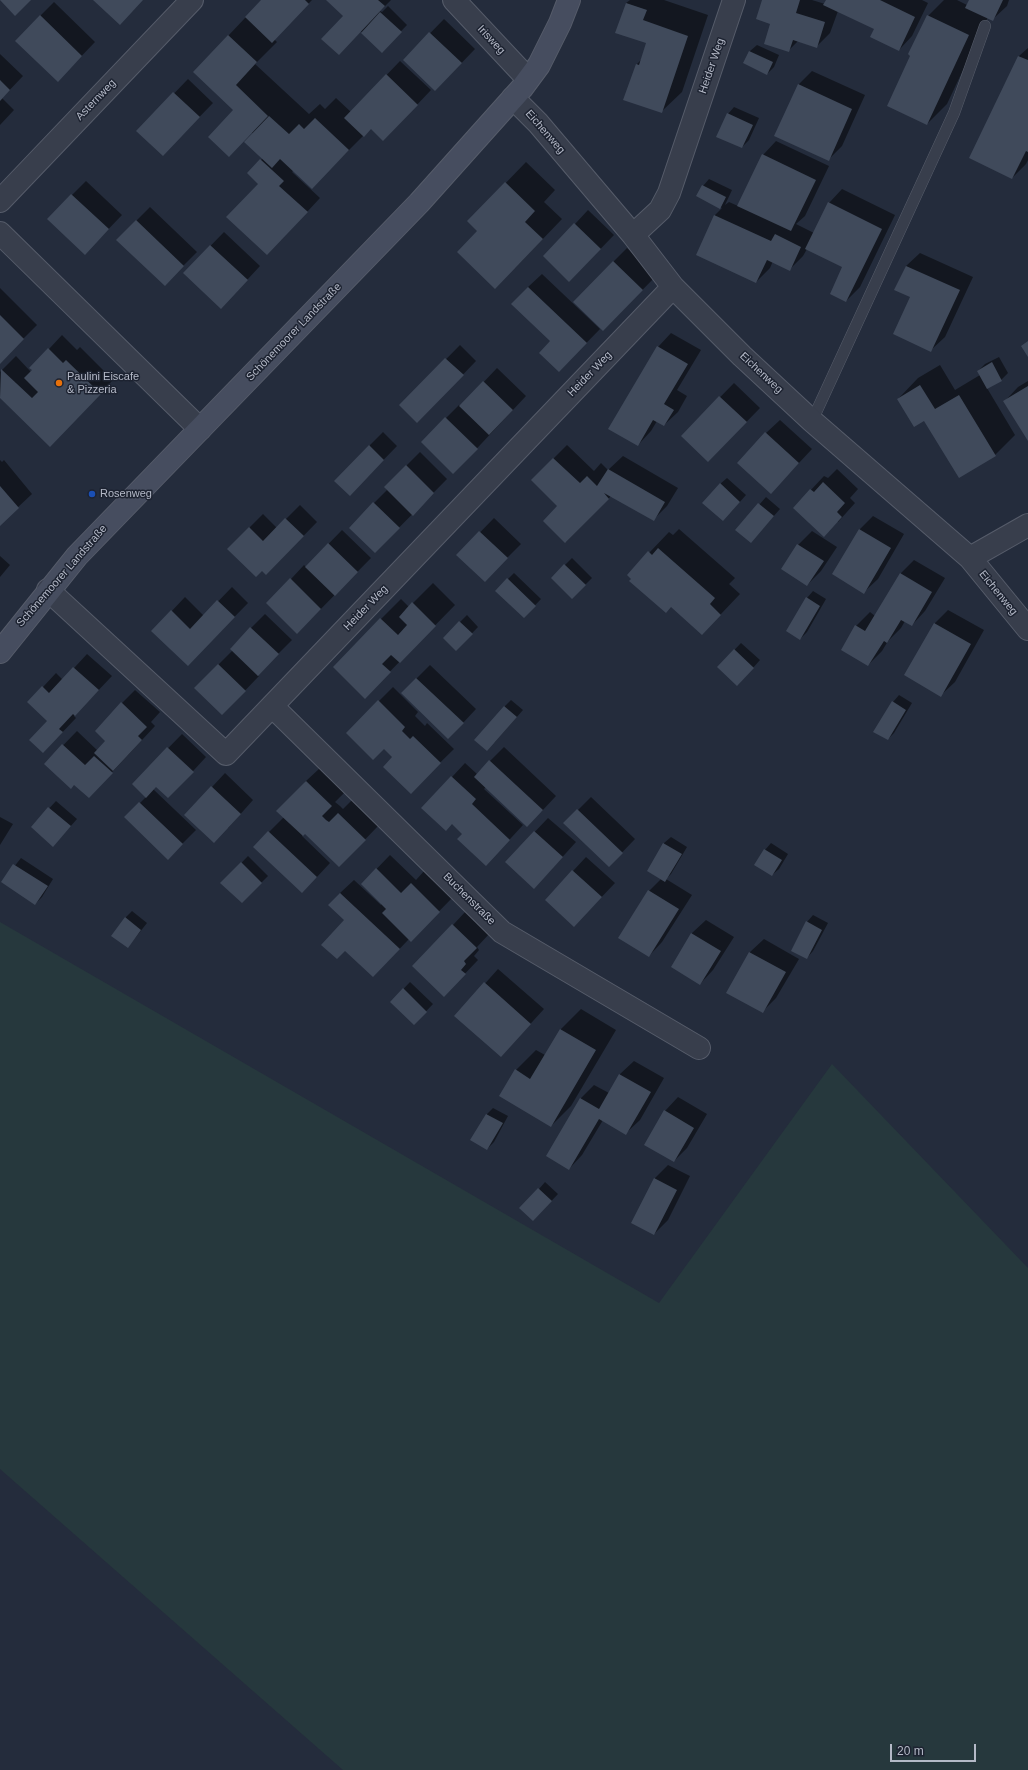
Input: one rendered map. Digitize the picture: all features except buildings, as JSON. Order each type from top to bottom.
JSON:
[{"type":"street","name":"Asternweg","points":[[0,201],[192,0]]},
{"type":"street","name":"Schönemoorer Landstraße","points":[[0,652],[48,590],[106,525],[419,202],[513,98],[539,65],[560,24],[569,0]]},
{"type":"street","name":"Heider Weg","points":[[633,235],[660,210],[669,193],[734,0]]},
{"type":"street","name":"Irisweg","points":[[461,2],[528,79]]},
{"type":"street","name":"Eichenweg","points":[[513,98],[538,123],[633,235],[673,287],[742,356],[812,421],[970,558],[1028,629]]},
{"type":"street","points":[[0,233],[200,428]]},
{"type":"street","name":"Heider Weg","points":[[48,590],[226,754],[673,287]]},
{"type":"street","points":[[970,558],[1028,525]]},
{"type":"street","name":"Buchenstraße","points":[[272,706],[502,932],[699,1048]]},
{"type":"lane","points":[[812,421],[954,113],[985,26]]},
{"type":"shaded area","points":[[0,922],[659,1303],[832,1064],[1028,1268],[1028,1770],[343,1770],[0,1469]]},
{"type":"place","name":"Paulini Eiscafe & Pizzeria","points":[[59,383]]},
{"type":"place","name":"Rosenweg","points":[[92,494]]}]
